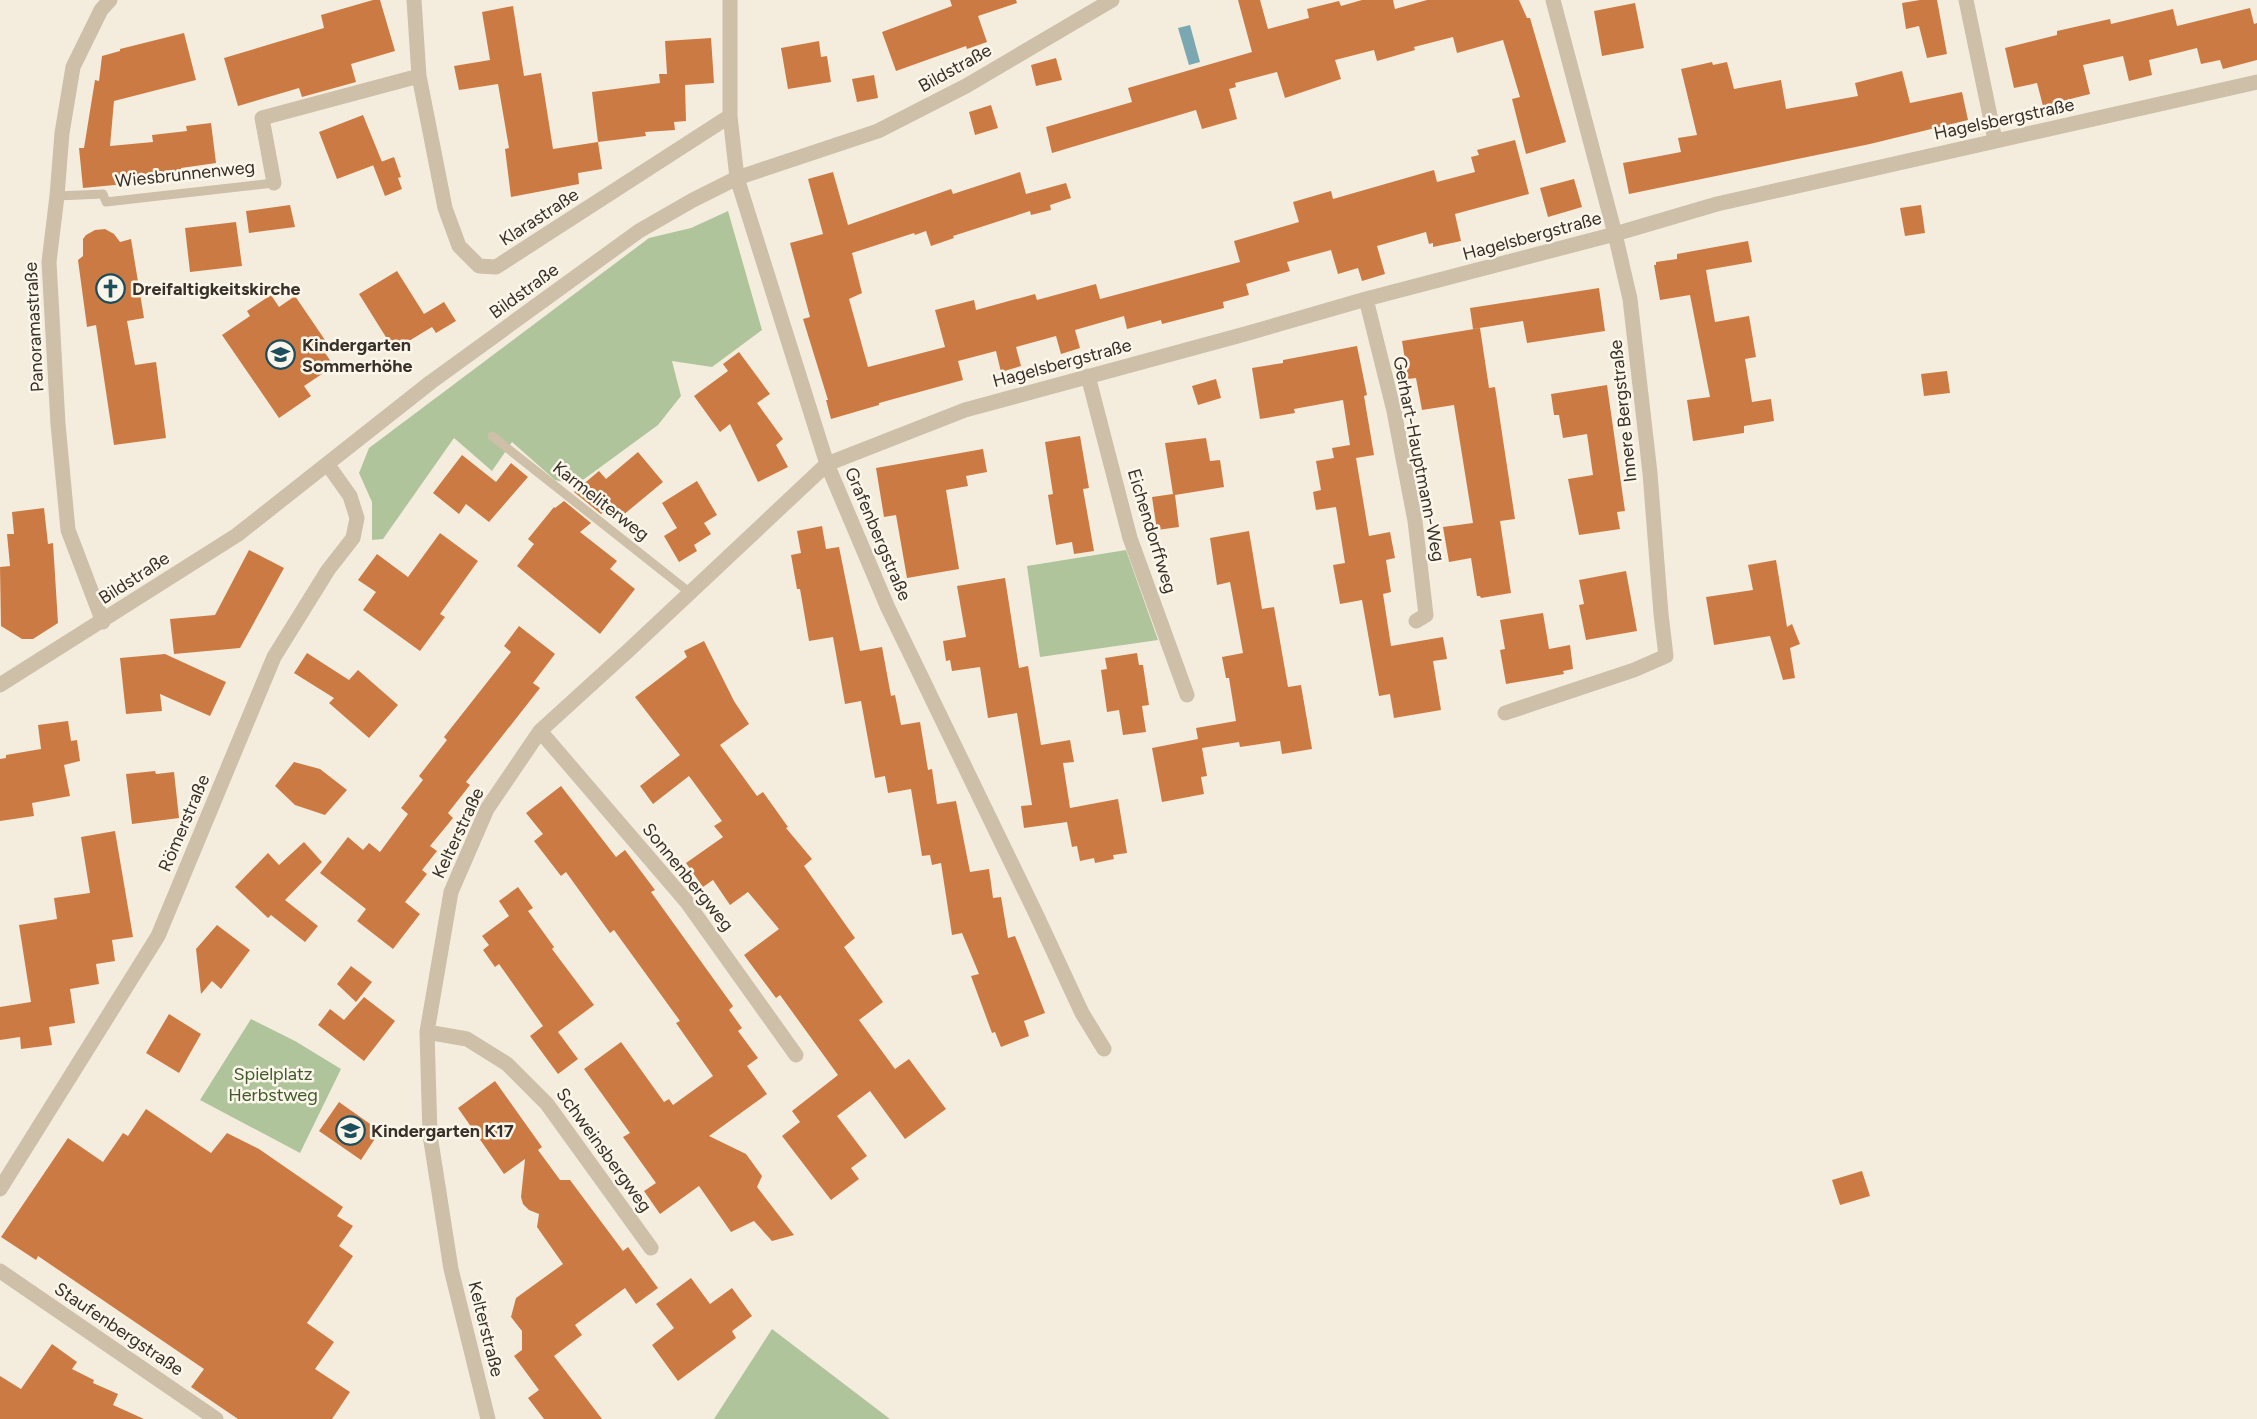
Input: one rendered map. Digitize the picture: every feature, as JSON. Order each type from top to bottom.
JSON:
[{"type":"street","name":"Panoramastraße","points":[[103,622],[68,530],[58,424],[49,262],[62,133],[73,67],[101,10],[110,0]]},
{"type":"street","name":"Klarastraße","points":[[414,0],[419,76],[446,208],[459,246],[479,266],[496,267],[730,116]]},
{"type":"street","name":"Grafenbergstraße","points":[[730,0],[730,116],[737,178],[826,464],[888,608],[1082,1013],[1104,1049]]},
{"type":"street","name":"Bildstraße","points":[[0,685],[103,622],[237,535],[431,382],[639,231],[737,178],[878,131],[966,86],[1113,0]]},
{"type":"street","name":"Innere Bergstraße","points":[[1505,713],[1634,670],[1666,656],[1650,473],[1630,299],[1616,234],[1553,0]]},
{"type":"street","points":[[1966,0],[1995,140]]},
{"type":"street","name":"Wiesbrunnenweg","points":[[274,183],[262,118],[419,76]]},
{"type":"street","name":"Hagelsbergstraße","points":[[826,464],[965,410],[1366,299],[1616,234],[1717,204],[2257,82]]},
{"type":"street","name":"Gerhart-Hauptmann-Weg","points":[[1366,299],[1394,411],[1415,520],[1426,615],[1416,621]]},
{"type":"street","name":"Eichendorffweg","points":[[1088,376],[1130,538],[1187,695]]},
{"type":"street","name":"Kelterstraße","points":[[488,1419],[451,1269],[430,1135],[427,1032],[452,892],[486,809],[540,731],[826,464]]},
{"type":"street","name":"Römerstraße","points":[[0,1189],[158,936],[274,657],[327,570],[353,538],[357,518],[350,496],[328,465]]},
{"type":"street","name":"Sonnenbergweg","points":[[540,731],[686,901],[796,1055]]},
{"type":"street","name":"Schweinsbergweg","points":[[427,1032],[467,1039],[507,1064],[548,1104],[651,1248]]},
{"type":"street","name":"Staufenbergstraße","points":[[0,1271],[216,1419]]},
{"type":"lane","name":"Wiesbrunnenweg","points":[[57,196],[103,194],[106,202],[274,183]]},
{"type":"lane","name":"Karmeliterweg","points":[[492,436],[689,592]]},
{"type":"green space","points":[[728,211],[762,330],[712,367],[672,361],[681,396],[658,425],[576,485],[555,480],[512,442],[492,471],[454,438],[383,539],[372,540],[372,502],[359,473],[369,448],[649,238],[691,228]]},
{"type":"green space","points":[[1126,550],[1158,640],[1040,657],[1027,566]]},
{"type":"green space","name":"Spielplatz Herbstweg","points":[[251,1019],[295,1041],[341,1069],[300,1153],[200,1100]]},
{"type":"green space","points":[[772,1329],[890,1419],[714,1419]]},
{"type":"water","points":[[1190,25],[1200,62],[1189,65],[1178,28]]},
{"type":"building","points":[[380,0],[395,51],[351,64],[356,82],[302,97],[299,88],[238,106],[224,58],[324,28],[321,15]]},
{"type":"building","points":[[950,0],[1016,0],[1017,3],[978,16],[987,42],[967,49],[966,46],[896,71],[882,32],[952,6]]},
{"type":"building","points":[[1238,0],[1260,0],[1268,29],[1309,18],[1307,9],[1339,1],[1341,6],[1362,0],[1393,0],[1395,9],[1427,0],[1519,0],[1527,18],[1530,18],[1566,142],[1526,154],[1512,99],[1520,97],[1503,40],[1457,53],[1453,37],[1414,47],[1415,50],[1377,61],[1374,50],[1335,60],[1341,79],[1285,98],[1277,72],[1235,83],[1236,87],[1229,89],[1237,119],[1202,129],[1196,110],[1052,153],[1046,127],[1132,102],[1128,88],[1252,52]]},
{"type":"building","points":[[1937,0],[1947,54],[1927,58],[1919,26],[1906,29],[1902,3]]},
{"type":"building","points":[[1635,3],[1644,48],[1602,56],[1594,11]]},
{"type":"building","points":[[513,6],[524,76],[541,73],[553,149],[598,142],[602,169],[578,173],[579,184],[511,197],[505,149],[509,148],[498,84],[459,90],[454,66],[490,60],[482,12]]},
{"type":"building","points":[[2250,8],[2254,24],[2257,23],[2257,60],[2223,69],[2220,60],[2201,64],[2197,48],[2149,60],[2152,75],[2129,81],[2123,56],[2083,65],[2090,94],[2043,106],[2037,83],[2014,88],[2005,48],[2057,35],[2057,31],[2110,19],[2111,24],[2173,9],[2177,26]]},
{"type":"building","points":[[184,33],[196,80],[114,101],[110,146],[153,142],[152,135],[187,131],[186,126],[211,123],[216,163],[181,168],[181,172],[145,177],[146,182],[83,188],[79,148],[84,148],[95,80],[99,81],[102,56],[120,51],[120,49]]},
{"type":"building","points":[[711,38],[714,83],[685,85],[686,121],[674,122],[675,130],[645,132],[646,136],[598,142],[592,92],[660,83],[659,74],[667,74],[665,41]]},
{"type":"building","points":[[819,41],[821,57],[827,56],[831,82],[788,89],[781,48]]},
{"type":"building","points":[[1056,58],[1062,80],[1036,86],[1031,65]]},
{"type":"building","points":[[1712,62],[1713,65],[1727,62],[1734,89],[1781,80],[1786,109],[1858,96],[1855,83],[1902,71],[1910,103],[1962,92],[1968,120],[1870,144],[1629,194],[1623,163],[1681,152],[1678,138],[1697,135],[1681,69]]},
{"type":"building","points":[[874,75],[878,98],[857,102],[852,79]]},
{"type":"building","points":[[991,105],[998,128],[975,135],[969,112]]},
{"type":"building","points":[[363,115],[382,162],[337,179],[319,132]]},
{"type":"building","points":[[1515,140],[1529,194],[1455,214],[1461,241],[1433,247],[1433,243],[1429,244],[1426,232],[1377,246],[1385,274],[1362,281],[1358,268],[1338,274],[1331,250],[1287,262],[1290,271],[1246,284],[1249,295],[1223,302],[1224,308],[1162,324],[1161,320],[1127,329],[1124,316],[1075,330],[1080,348],[1061,354],[1056,336],[1016,347],[1021,366],[1001,372],[996,351],[958,361],[963,380],[831,419],[826,400],[828,400],[803,319],[810,317],[790,243],[823,234],[808,179],[833,172],[848,225],[951,189],[953,194],[1020,172],[1026,194],[1066,183],[1071,198],[1050,205],[1051,210],[1031,215],[1030,211],[953,236],[954,238],[931,246],[926,231],[852,253],[862,293],[849,299],[868,367],[945,347],[935,310],[974,300],[976,310],[1035,294],[1037,300],[1096,284],[1100,299],[1240,262],[1234,241],[1299,222],[1293,202],[1331,191],[1333,199],[1434,170],[1437,182],[1475,172],[1471,157],[1479,155],[1477,150]]},
{"type":"building","points":[[394,157],[401,177],[398,178],[402,189],[385,196],[373,165]]},
{"type":"building","points":[[1574,179],[1582,207],[1548,217],[1540,188]]},
{"type":"building","points":[[290,205],[295,227],[249,233],[246,211]]},
{"type":"building","points":[[1921,205],[1925,233],[1905,236],[1900,208]]},
{"type":"building","points":[[236,222],[242,266],[190,272],[185,228]]},
{"type":"building","name":"Dreifaltigkeitskirche","points":[[105,229],[114,234],[120,242],[131,239],[144,318],[127,321],[135,365],[156,362],[166,438],[114,445],[96,325],[87,327],[78,260],[83,256],[83,239],[86,235],[95,230]]},
{"type":"building","points":[[1748,241],[1752,262],[1706,270],[1715,322],[1749,316],[1756,357],[1745,359],[1752,402],[1771,399],[1774,421],[1744,426],[1744,433],[1693,441],[1687,400],[1710,397],[1690,295],[1660,300],[1654,265],[1656,262],[1677,259],[1677,254]]},
{"type":"building","points":[[397,271],[424,314],[444,302],[456,321],[436,333],[432,327],[394,350],[359,294]]},
{"type":"building","points":[[1599,288],[1605,331],[1527,343],[1523,321],[1473,329],[1470,308]]},
{"type":"building","name":"Kindergarten Sommerhöhe","points":[[271,295],[279,307],[295,296],[325,340],[319,344],[334,366],[304,386],[311,396],[279,418],[222,335],[250,316],[247,311]]},
{"type":"building","points":[[1480,328],[1489,388],[1495,387],[1515,519],[1500,521],[1511,593],[1481,598],[1477,596],[1471,558],[1449,562],[1443,527],[1473,523],[1454,405],[1422,410],[1416,378],[1408,379],[1402,341]]},
{"type":"building","points":[[1357,346],[1367,395],[1364,396],[1374,455],[1356,458],[1369,536],[1390,532],[1395,558],[1386,560],[1391,592],[1383,594],[1391,646],[1443,637],[1447,659],[1433,661],[1441,710],[1394,718],[1390,694],[1379,696],[1362,600],[1340,604],[1333,565],[1345,563],[1336,507],[1316,510],[1313,492],[1321,490],[1316,461],[1334,458],[1332,448],[1350,445],[1343,400],[1294,409],[1295,413],[1260,419],[1252,368]]},
{"type":"building","points":[[739,352],[770,394],[757,403],[783,439],[776,445],[788,467],[758,482],[730,424],[720,432],[694,396],[728,371],[723,364]]},
{"type":"building","points":[[1947,371],[1950,393],[1924,396],[1921,374]]},
{"type":"building","points":[[1216,379],[1221,398],[1198,405],[1192,386]]},
{"type":"building","points":[[1607,385],[1625,511],[1617,512],[1620,529],[1579,535],[1568,479],[1593,475],[1587,434],[1563,438],[1559,415],[1554,415],[1551,394]]},
{"type":"building","points":[[1080,436],[1089,488],[1083,489],[1094,551],[1074,554],[1072,542],[1056,545],[1048,495],[1053,494],[1045,442]]},
{"type":"building","points":[[1206,438],[1210,461],[1220,460],[1224,487],[1175,495],[1179,527],[1157,530],[1152,497],[1173,494],[1165,443]]},
{"type":"building","points":[[983,449],[987,472],[966,476],[968,486],[946,490],[959,569],[907,578],[896,515],[884,517],[876,468]]},
{"type":"building","points":[[638,452],[663,482],[622,516],[612,505],[601,514],[574,492],[599,471],[606,479]]},
{"type":"building","points":[[462,455],[496,482],[511,463],[528,477],[489,522],[466,504],[459,514],[433,493]]},
{"type":"building","points":[[697,481],[717,515],[704,523],[711,534],[694,545],[697,551],[679,562],[664,536],[677,528],[662,503]]},
{"type":"building","points":[[564,501],[591,523],[580,532],[617,561],[610,569],[635,589],[600,634],[517,566],[534,544],[528,539],[554,507]]},
{"type":"building","points":[[44,508],[48,544],[53,543],[58,623],[33,639],[22,639],[1,626],[0,567],[10,566],[7,534],[14,534],[12,512]]},
{"type":"building","points":[[822,526],[826,549],[839,547],[860,651],[882,647],[891,696],[895,695],[901,725],[920,722],[928,770],[932,769],[937,804],[956,801],[970,872],[989,869],[993,898],[1001,897],[1008,938],[1015,936],[1045,1013],[1024,1021],[1029,1036],[1001,1047],[995,1032],[992,1033],[971,976],[979,974],[962,933],[952,935],[941,863],[932,865],[930,855],[922,856],[911,789],[888,793],[885,776],[875,778],[861,701],[845,704],[833,637],[809,641],[800,589],[797,589],[791,555],[801,553],[797,531]]},
{"type":"building","points":[[1249,531],[1262,609],[1274,607],[1288,687],[1301,685],[1312,749],[1282,754],[1280,741],[1240,747],[1239,742],[1202,748],[1207,776],[1201,777],[1204,794],[1162,802],[1152,748],[1198,739],[1196,728],[1236,721],[1229,678],[1226,678],[1222,657],[1243,653],[1230,582],[1217,585],[1210,538]]},
{"type":"building","points":[[440,533],[478,561],[440,614],[445,617],[420,651],[363,610],[376,592],[358,580],[377,554],[408,577]]},
{"type":"building","points":[[249,550],[284,568],[240,648],[174,654],[170,619],[215,615]]},
{"type":"building","points":[[1776,560],[1787,627],[1792,624],[1800,644],[1790,648],[1795,678],[1783,680],[1770,636],[1714,645],[1706,597],[1753,590],[1748,565]]},
{"type":"building","points":[[1626,571],[1637,631],[1586,640],[1579,605],[1584,604],[1579,580]]},
{"type":"building","points":[[1005,578],[1019,668],[1028,666],[1041,745],[1070,740],[1074,762],[1063,763],[1070,808],[1118,799],[1127,853],[1113,855],[1114,859],[1095,863],[1094,858],[1080,861],[1077,846],[1072,847],[1067,822],[1024,828],[1021,806],[1032,805],[1017,713],[988,718],[980,667],[952,671],[950,660],[946,661],[943,641],[966,637],[957,586]]},
{"type":"building","points":[[1543,613],[1549,649],[1570,645],[1573,669],[1563,671],[1564,674],[1506,684],[1500,650],[1505,649],[1500,620]]},
{"type":"building","points":[[519,626],[555,654],[533,683],[540,688],[466,782],[470,785],[448,813],[453,818],[430,846],[437,851],[422,870],[427,874],[405,902],[420,914],[393,949],[357,921],[366,909],[320,873],[348,837],[363,850],[369,843],[380,852],[408,814],[401,808],[423,780],[419,776],[447,740],[444,737],[511,652],[504,646]]},
{"type":"building","points":[[704,641],[734,701],[749,724],[720,745],[757,796],[763,792],[788,827],[786,828],[812,859],[804,866],[855,938],[844,947],[883,1002],[859,1020],[895,1069],[909,1059],[946,1109],[905,1139],[870,1091],[837,1116],[867,1156],[851,1168],[859,1179],[831,1200],[782,1136],[800,1122],[792,1111],[838,1075],[780,995],[776,998],[744,955],[779,929],[748,892],[730,905],[713,880],[703,887],[686,863],[723,837],[714,826],[722,821],[689,776],[653,804],[640,786],[680,755],[635,697],[687,657],[684,651]]},
{"type":"building","points":[[307,653],[349,680],[358,670],[398,705],[369,738],[329,703],[334,698],[294,673]]},
{"type":"building","points":[[1137,653],[1139,665],[1143,665],[1149,705],[1142,706],[1146,732],[1123,735],[1119,710],[1107,712],[1101,670],[1107,669],[1105,658]]},
{"type":"building","points":[[165,654],[226,682],[210,716],[160,694],[162,711],[126,714],[120,658]]},
{"type":"building","points":[[68,721],[71,741],[77,740],[80,761],[64,765],[70,796],[32,803],[34,816],[0,821],[0,759],[6,758],[6,755],[41,749],[38,725]]},
{"type":"building","points":[[294,762],[320,769],[347,790],[325,815],[295,805],[275,786]]},
{"type":"building","points":[[155,771],[156,774],[174,772],[179,818],[132,824],[126,774]]},
{"type":"building","points":[[561,786],[616,857],[625,850],[655,890],[651,892],[733,1006],[729,1010],[742,1028],[738,1031],[758,1058],[747,1066],[767,1094],[709,1136],[746,1154],[762,1176],[757,1187],[794,1235],[772,1241],[754,1221],[731,1232],[699,1186],[660,1214],[644,1191],[656,1183],[623,1137],[630,1133],[584,1069],[621,1042],[664,1102],[669,1099],[673,1105],[713,1076],[676,1023],[680,1021],[614,930],[610,933],[566,872],[561,876],[534,841],[543,834],[526,813]]},
{"type":"building","points":[[115,831],[133,937],[112,940],[115,961],[96,964],[99,984],[70,989],[75,1023],[49,1027],[52,1045],[21,1049],[20,1037],[0,1040],[0,1007],[31,1002],[19,925],[57,919],[54,898],[90,893],[81,837]]},
{"type":"building","points":[[304,842],[322,862],[285,900],[318,926],[305,942],[271,915],[268,918],[235,887],[268,853],[279,865]]},
{"type":"building","points":[[518,887],[533,908],[528,911],[554,947],[552,949],[594,1005],[558,1032],[578,1059],[558,1074],[530,1036],[543,1026],[499,964],[495,967],[483,950],[489,945],[482,936],[509,916],[499,901]]},
{"type":"building","points":[[217,925],[250,950],[221,989],[212,981],[201,994],[196,949]]},
{"type":"building","points":[[351,966],[372,982],[356,1002],[337,984]]},
{"type":"building","points":[[364,997],[395,1021],[364,1061],[318,1025],[330,1009],[344,1020]]},
{"type":"building","points":[[169,1014],[201,1034],[179,1073],[146,1053]]},
{"type":"building","points":[[495,1081],[542,1147],[538,1150],[560,1180],[570,1180],[623,1251],[628,1247],[658,1288],[636,1304],[625,1288],[575,1325],[582,1335],[554,1356],[602,1419],[544,1419],[528,1398],[539,1390],[514,1356],[522,1350],[522,1331],[511,1317],[516,1298],[563,1264],[537,1227],[539,1214],[529,1210],[523,1204],[521,1197],[525,1159],[504,1174],[458,1108]]},
{"type":"building","name":"Kindergarten K17","points":[[339,1102],[380,1131],[361,1160],[319,1131]]},
{"type":"building","points":[[146,1109],[211,1153],[227,1133],[259,1149],[343,1207],[337,1216],[353,1226],[339,1246],[353,1256],[307,1323],[334,1342],[315,1369],[350,1392],[332,1419],[238,1419],[191,1387],[204,1369],[38,1256],[36,1260],[1,1237],[68,1138],[103,1162],[123,1133],[128,1136]]},
{"type":"building","points":[[1862,1171],[1870,1196],[1840,1205],[1832,1180]]},
{"type":"building","points":[[691,1278],[710,1304],[732,1288],[752,1316],[732,1331],[736,1338],[678,1381],[652,1345],[674,1328],[656,1304]]},
{"type":"building","points":[[52,1344],[77,1362],[72,1369],[94,1380],[93,1383],[118,1394],[113,1405],[144,1419],[0,1419],[0,1376],[21,1389]]},
{"type":"place","name":"Dreifaltigkeitskirche","points":[[111,289]]},
{"type":"place","name":"Kindergarten Sommerhöhe","points":[[281,355]]},
{"type":"place","name":"Kindergarten K17","points":[[350,1131]]}]
